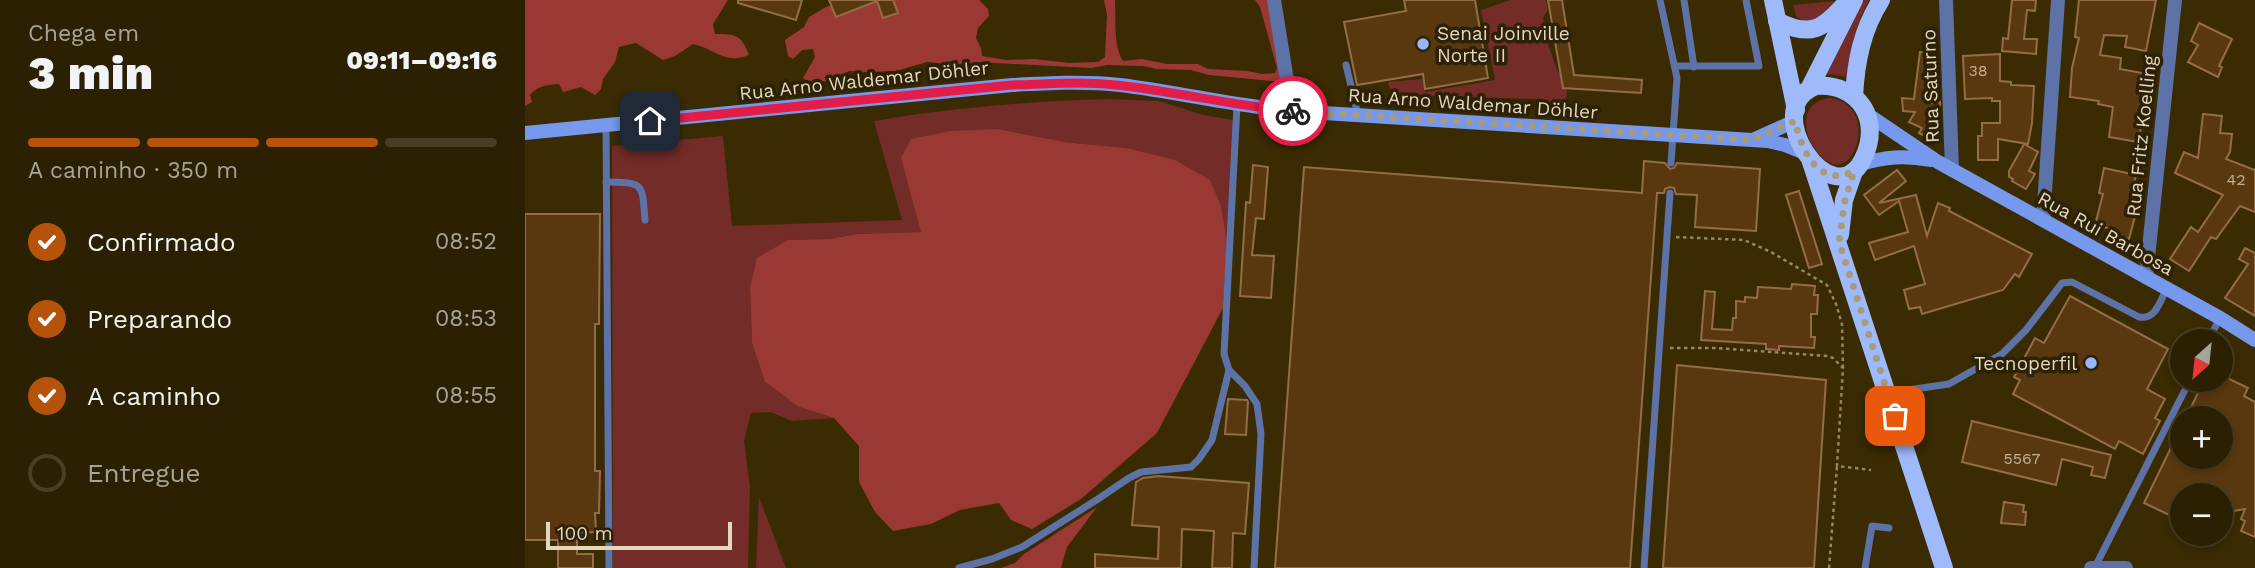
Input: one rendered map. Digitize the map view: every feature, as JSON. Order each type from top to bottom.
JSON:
[{"type":"main road","points":[[1773,0],[1799,142],[1808,157],[1839,242],[1944,568]]},
{"type":"main road","points":[[1777,21],[1794,30],[1812,30],[1826,23],[1849,0]]},
{"type":"main road","points":[[1795,115],[1801,97],[1809,89],[1854,0]]},
{"type":"main road","points":[[1854,96],[1861,44],[1866,27],[1881,0]]},
{"type":"main road","points":[[1782,45],[1809,89]]},
{"type":"main road","name":"Rua Arno Waldemar Döhler","points":[[525,133],[1052,83],[1118,85],[1237,105],[1292,111],[1752,140],[1785,145],[1808,157]]},
{"type":"main road","points":[[1809,89],[1826,86],[1844,90],[1854,96],[1867,114],[1871,131],[1870,143],[1857,167],[1845,200],[1839,242]]},
{"type":"main road","name":"Rua Rui Barbosa","points":[[1867,114],[1938,162],[2146,276],[2255,340]]},
{"type":"main road","name":"Rua Arno Waldemar Döhler","points":[[1752,140],[1795,115]]},
{"type":"main road","name":"Rua Rui Barbosa","points":[[1857,167],[1899,156],[1938,162]]},
{"type":"main road","points":[[1808,157],[1827,173],[1837,176],[1845,175],[1857,167]]},
{"type":"street","points":[[1274,0],[1292,111]]},
{"type":"street","name":"Rua Saturno","points":[[1946,0],[1952,170]]},
{"type":"street","points":[[2043,219],[2058,0]]},
{"type":"street","name":"Rua Fritz Koelling","points":[[2146,276],[2175,0]]},
{"type":"street","points":[[2093,568],[2126,568]]},
{"type":"lane","points":[[1660,0],[1677,78],[1671,163]]},
{"type":"lane","points":[[1684,0],[1694,67]]},
{"type":"lane","points":[[1676,66],[1759,66],[1746,0]]},
{"type":"lane","points":[[1346,65],[1358,116]]},
{"type":"lane","points":[[1237,105],[1224,354],[1229,370],[1245,386],[1257,404],[1261,434],[1254,568]]},
{"type":"lane","points":[[605,125],[609,568]]},
{"type":"lane","points":[[606,182],[639,185],[642,189],[645,220]]},
{"type":"lane","points":[[1644,568],[1670,193]]},
{"type":"lane","points":[[1887,393],[1949,384],[2002,354],[2027,330],[2061,283],[2072,282],[2139,317],[2147,318],[2153,315],[2167,288]]},
{"type":"lane","points":[[2214,329],[2220,318]]},
{"type":"lane","points":[[959,568],[1021,547],[1141,472],[1191,467],[1212,440],[1229,370]]},
{"type":"lane","points":[[2093,568],[2184,392]]},
{"type":"lane","points":[[1865,568],[1872,526],[1889,528]]},
{"type":"path","points":[[1667,237],[1744,240],[1771,252],[1827,285],[1842,324],[1843,368],[1829,568]]},
{"type":"path","points":[[1659,348],[1716,348],[1827,356],[1843,368]]},
{"type":"path","points":[[1837,466],[1871,470]]},
{"type":"shaded area","points":[[525,0],[728,0],[713,24],[715,34],[737,37],[749,55],[740,58],[726,57],[693,44],[675,56],[663,60],[636,43],[619,47],[615,62],[595,95],[581,87],[563,92],[559,84],[547,85],[533,92],[530,95],[532,102],[525,106]]},
{"type":"shaded area","points":[[850,0],[979,0],[988,9],[989,16],[978,28],[976,38],[982,56],[1069,63],[1098,62],[1105,57],[1107,14],[1104,0],[1115,0],[1116,40],[1123,61],[1142,59],[1167,64],[1198,64],[1208,69],[1262,74],[1275,73],[1277,68],[1260,7],[1255,0],[1267,0],[1284,82],[1143,66],[1107,65],[1091,68],[976,62],[968,66],[927,62],[896,71],[849,71],[827,81],[810,84],[803,78],[815,57],[813,49],[802,50],[793,59],[788,56],[785,40],[804,27],[809,17],[826,7]]},
{"type":"shaded area","points":[[1511,0],[1546,0],[1548,10],[1543,18],[1544,33],[1567,89],[1566,106],[1548,110],[1535,99],[1392,94],[1388,82],[1422,79],[1425,92],[1495,80],[1481,10]]},
{"type":"shaded area","points":[[1862,0],[1869,0],[1854,37],[1848,77],[1823,73]]},
{"type":"shaded area","points":[[1835,1],[1830,11],[1818,22],[1802,21],[1796,16],[1793,5]]},
{"type":"shaded area","points":[[1828,98],[1845,103],[1858,123],[1858,140],[1846,162],[1834,164],[1823,158],[1813,147],[1807,132],[1806,118],[1813,105]]},
{"type":"shaded area","points":[[1108,99],[1159,101],[1203,115],[1234,120],[1227,241],[1221,206],[1126,148],[1064,142],[901,158],[922,232],[788,240],[750,287],[752,342],[765,382],[799,407],[834,418],[792,421],[770,412],[751,413],[744,441],[750,487],[748,568],[613,568],[612,146],[723,136],[732,226],[902,220],[874,121],[991,106]]},
{"type":"shaded area","points":[[997,129],[1064,142],[1126,148],[1175,160],[1210,180],[1221,206],[1227,241],[1223,308],[1157,433],[1081,499],[1032,529],[1011,520],[999,503],[960,510],[931,524],[893,531],[875,512],[859,482],[859,446],[834,418],[799,407],[765,382],[752,343],[750,287],[757,258],[788,240],[921,232],[901,158],[911,139],[951,131]]},
{"type":"shaded area","points":[[759,497],[786,568],[756,568]]},
{"type":"shaded area","points":[[1097,507],[1067,547],[1061,568],[1001,568],[1015,563],[1024,554]]},
{"type":"building","points":[[738,0],[802,0],[796,20],[738,3]]},
{"type":"building","points":[[829,0],[893,0],[898,13],[883,18],[877,1],[836,17]]},
{"type":"building","points":[[1404,0],[1475,0],[1488,78],[1425,89],[1423,74],[1357,85],[1344,22],[1406,11]]},
{"type":"building","points":[[1548,0],[1562,0],[1574,75],[1642,80],[1641,93],[1563,88]]},
{"type":"building","points":[[2012,0],[2036,0],[2035,11],[2027,10],[2024,39],[2037,39],[2036,54],[2002,51],[2003,38],[2008,39]]},
{"type":"building","points":[[2079,0],[2156,0],[2146,51],[2125,47],[2127,36],[2104,35],[2100,55],[2121,58],[2120,69],[2142,73],[2141,77],[2148,78],[2147,83],[2150,84],[2138,142],[2109,137],[2113,107],[2098,104],[2099,101],[2070,97],[2072,68],[2079,38],[2075,37]]},
{"type":"building","points":[[2199,23],[2232,39],[2219,66],[2222,67],[2218,77],[2188,62],[2198,45],[2191,41]]},
{"type":"building","points":[[1920,52],[1935,54],[1929,100],[1933,100],[1932,103],[1940,102],[1940,117],[1929,138],[1919,133],[1922,128],[1909,122],[1915,112],[1903,111],[1902,98],[1914,99]]},
{"type":"building","points":[[2000,54],[2000,81],[2011,82],[2011,85],[2034,86],[2028,144],[1998,139],[1998,160],[1978,160],[1978,136],[1982,136],[1982,123],[2000,123],[2000,101],[1992,101],[1992,98],[1965,99],[1963,56]]},
{"type":"building","points":[[2203,114],[2222,116],[2220,133],[2232,134],[2230,152],[2226,159],[2255,170],[2255,212],[2240,206],[2216,239],[2211,237],[2189,271],[2170,259],[2191,227],[2198,232],[2223,195],[2175,173],[2184,152],[2198,158]]},
{"type":"building","points":[[2024,144],[2038,152],[2029,171],[2035,174],[2026,189],[2009,177],[2009,171]]},
{"type":"building","points":[[1644,161],[1665,163],[1670,169],[1677,163],[1760,169],[1756,231],[1695,227],[1697,195],[1676,194],[1674,188],[1670,187],[1665,189],[1664,193],[1657,193],[1630,568],[1275,568],[1304,167],[1642,193]]},
{"type":"building","points":[[1253,165],[1268,167],[1264,219],[1256,218],[1252,255],[1274,256],[1271,298],[1240,296],[1246,202],[1250,203]]},
{"type":"building","points":[[2104,168],[2136,175],[2131,199],[2139,201],[2129,239],[2115,235],[2116,230],[2095,225],[2103,194],[2099,193]]},
{"type":"building","points":[[1897,170],[1906,181],[1879,203],[1916,195],[1927,236],[1938,203],[1950,208],[1949,211],[2032,254],[2019,277],[2015,274],[2003,290],[1922,314],[1920,307],[1909,309],[1904,290],[1925,284],[1914,246],[1875,260],[1869,243],[1908,232],[1899,201],[1879,215],[1864,195]]},
{"type":"building","points":[[1799,191],[1822,264],[1809,268],[1786,195]]},
{"type":"building","points":[[525,214],[600,214],[599,324],[595,324],[595,471],[600,471],[599,513],[595,513],[596,532],[577,533],[577,554],[593,554],[593,568],[558,568],[558,540],[525,540]]},
{"type":"building","points":[[2245,248],[2255,253],[2255,316],[2225,298],[2248,264],[2239,259]]},
{"type":"building","points":[[1792,284],[1815,286],[1814,295],[1818,295],[1817,314],[1811,314],[1814,348],[1779,346],[1779,350],[1766,349],[1766,344],[1701,340],[1705,291],[1715,292],[1712,329],[1732,330],[1733,318],[1736,318],[1736,301],[1745,302],[1745,297],[1757,298],[1758,287],[1791,289]]},
{"type":"building","name":"Tecnoperfil","points":[[2070,296],[2168,349],[2147,389],[2165,399],[2155,418],[2160,421],[2143,454],[2119,441],[2115,449],[2013,394],[2020,380],[2014,377],[2035,338],[2044,343]]},
{"type":"building","points":[[1677,365],[1826,380],[1814,568],[1663,568]]},
{"type":"building","points":[[2233,381],[2248,388],[2244,396],[2255,402],[2255,537],[2241,531],[2245,521],[2241,519],[2245,509],[2233,511],[2233,483],[2170,483],[2170,515],[2144,503],[2170,450],[2170,469],[2233,469],[2233,406],[2192,406],[2198,392],[2233,392]]},
{"type":"building","points":[[1228,399],[1248,402],[1246,435],[1225,434]]},
{"type":"building","points":[[1972,421],[2111,455],[2105,478],[2091,475],[2093,467],[2062,459],[2056,485],[1962,462]]},
{"type":"building","points":[[1158,476],[1249,483],[1245,534],[1233,533],[1232,568],[1212,568],[1214,531],[1182,529],[1181,568],[1095,568],[1095,554],[1158,559],[1159,527],[1132,525],[1136,482]]},
{"type":"building","points":[[2004,502],[2024,505],[2025,525],[2001,523]]},
{"type":"way so far","points":[[1293,111],[1752,140],[1795,121],[1799,142],[1811,162],[1837,176],[1854,171],[1846,192],[1839,242],[1895,416]]},
{"type":"place","name":"Senai Joinville Norte II","points":[[1423,44]]},
{"type":"place","name":"Tecnoperfil","points":[[2091,363]]},
{"type":"route","points":[[650,121],[1052,83],[1118,85],[1237,105],[1293,111]]}]
